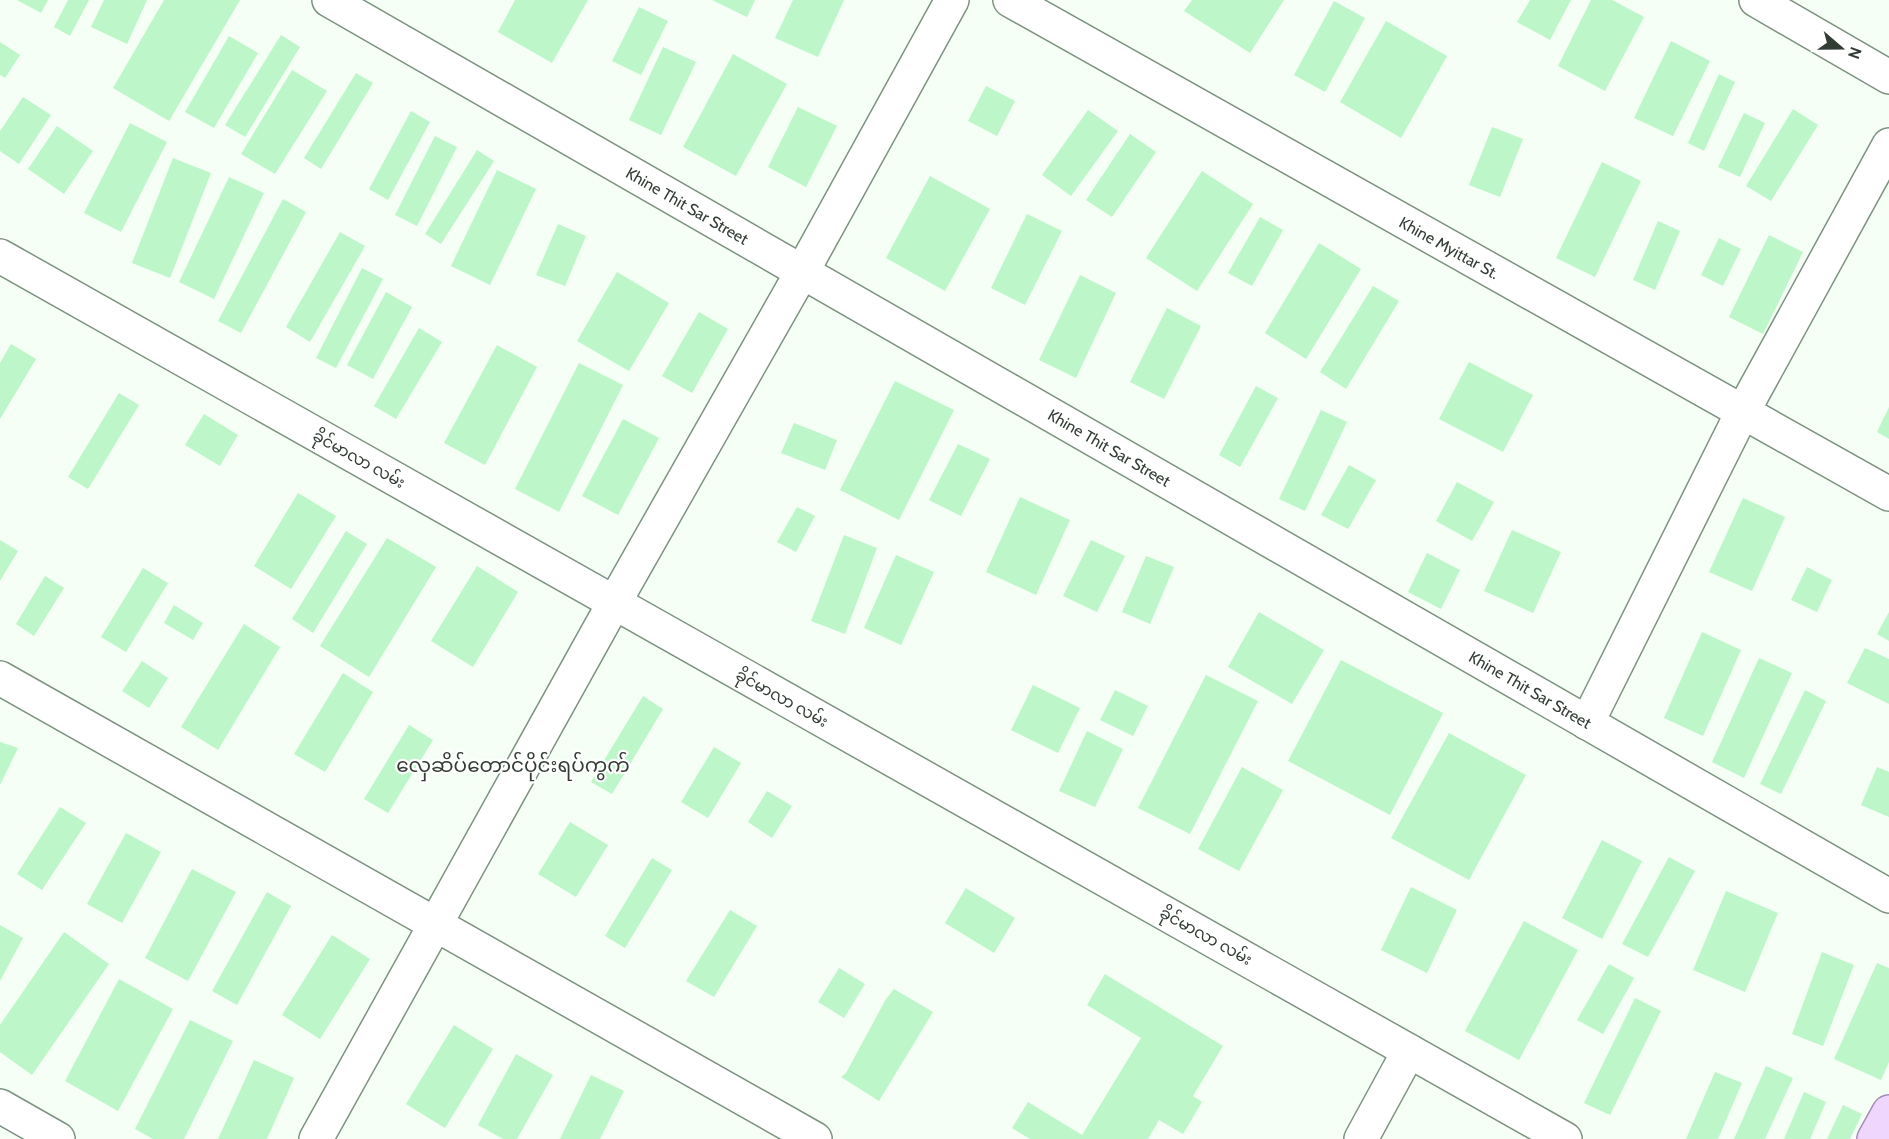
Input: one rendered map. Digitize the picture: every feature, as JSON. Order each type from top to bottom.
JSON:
[{"type":"main road","points":[[1874,1139],[1889,1112]]},
{"type":"street","name":"Khine Thit Sar Street","points":[[329,0],[1889,896]]},
{"type":"street","points":[[316,1139],[952,0]]},
{"type":"street","name":"Khine Myittar St.","points":[[1010,0],[1889,494]]},
{"type":"street","points":[[1756,0],[1889,77]]},
{"type":"street","points":[[1587,723],[1742,413],[1889,145]]},
{"type":"street","name":"ခိုင်မာလာ လမ်း","points":[[0,256],[1565,1139]]},
{"type":"street","points":[[0,678],[815,1139]]},
{"type":"street","points":[[1361,1139],[1409,1051]]},
{"type":"street","points":[[0,1106],[58,1139]]},
{"type":"building","points":[[17,0],[48,0],[41,13]]},
{"type":"building","points":[[68,0],[89,0],[70,36],[54,27]]},
{"type":"building","points":[[104,0],[147,0],[127,44],[91,27]]},
{"type":"building","points":[[164,0],[240,0],[169,121],[113,88]]},
{"type":"building","points":[[515,0],[588,0],[552,63],[498,32]]},
{"type":"building","points":[[712,0],[755,0],[747,17]]},
{"type":"building","points":[[793,0],[844,0],[818,57],[775,38]]},
{"type":"building","points":[[1192,0],[1284,0],[1250,53],[1184,11]]},
{"type":"building","points":[[1530,0],[1571,0],[1550,40],[1517,22]]},
{"type":"building","points":[[1591,0],[1612,0],[1644,17],[1605,91],[1558,66]]},
{"type":"building","points":[[1334,1],[1365,18],[1325,92],[1294,75]]},
{"type":"building","points":[[639,7],[668,21],[641,75],[612,61]]},
{"type":"building","points":[[1386,21],[1447,56],[1401,138],[1340,102]]},
{"type":"building","points":[[281,35],[300,47],[245,137],[225,125]]},
{"type":"building","points":[[229,36],[258,53],[214,128],[185,112]]},
{"type":"building","points":[[1671,41],[1710,61],[1673,136],[1634,118]]},
{"type":"building","points":[[0,42],[20,55],[5,78],[0,75]]},
{"type":"building","points":[[663,47],[696,62],[661,135],[629,120]]},
{"type":"building","points":[[733,54],[787,84],[736,176],[683,147]]},
{"type":"building","points":[[292,70],[327,91],[275,174],[241,154]]},
{"type":"building","points":[[356,73],[373,83],[321,169],[304,158]]},
{"type":"building","points":[[1719,74],[1735,82],[1704,151],[1688,143]]},
{"type":"building","points":[[986,86],[1015,101],[997,136],[968,121]]},
{"type":"building","points":[[23,97],[51,115],[19,164],[0,151],[0,131]]},
{"type":"building","points":[[798,107],[837,126],[806,187],[768,167]]},
{"type":"building","points":[[1793,109],[1818,125],[1771,201],[1746,186]]},
{"type":"building","points":[[1088,110],[1118,131],[1071,196],[1042,175]]},
{"type":"building","points":[[411,111],[430,122],[388,200],[369,189]]},
{"type":"building","points":[[1744,113],[1765,123],[1740,177],[1718,167]]},
{"type":"building","points":[[130,123],[167,142],[121,232],[84,213]]},
{"type":"building","points":[[57,126],[93,151],[64,194],[28,169]]},
{"type":"building","points":[[1492,127],[1523,139],[1500,197],[1469,185]]},
{"type":"building","points":[[1130,134],[1156,152],[1112,217],[1086,200]]},
{"type":"building","points":[[435,136],[457,147],[417,226],[395,215]]},
{"type":"building","points":[[477,150],[494,161],[441,244],[425,234]]},
{"type":"building","points":[[173,158],[211,173],[170,278],[132,263]]},
{"type":"building","points":[[1602,162],[1641,181],[1595,277],[1556,258]]},
{"type":"building","points":[[497,170],[536,189],[490,285],[451,266]]},
{"type":"building","points":[[1202,171],[1253,204],[1197,291],[1146,258]]},
{"type":"building","points":[[930,176],[990,209],[945,291],[886,258]]},
{"type":"building","points":[[229,177],[264,193],[214,299],[179,282]]},
{"type":"building","points":[[283,199],[306,212],[241,333],[218,321]]},
{"type":"building","points":[[1027,214],[1062,231],[1025,305],[991,288]]},
{"type":"building","points":[[1260,217],[1283,230],[1252,286],[1228,273]]},
{"type":"building","points":[[1658,221],[1680,231],[1655,290],[1633,280]]},
{"type":"building","points":[[558,224],[586,236],[565,286],[536,275]]},
{"type":"building","points":[[340,232],[365,246],[310,342],[286,327]]},
{"type":"building","points":[[1769,235],[1803,252],[1763,334],[1729,317]]},
{"type":"building","points":[[1719,238],[1741,249],[1723,286],[1701,275]]},
{"type":"building","points":[[1319,243],[1361,269],[1306,359],[1265,333]]},
{"type":"building","points":[[362,268],[383,279],[336,368],[316,358]]},
{"type":"building","points":[[617,272],[669,303],[629,371],[577,341]]},
{"type":"building","points":[[1080,275],[1116,293],[1076,378],[1039,360]]},
{"type":"building","points":[[1373,286],[1399,301],[1346,389],[1320,372]]},
{"type":"building","points":[[386,292],[412,307],[373,379],[347,365]]},
{"type":"building","points":[[1167,308],[1201,326],[1164,399],[1130,382]]},
{"type":"building","points":[[699,312],[728,329],[692,393],[662,376]]},
{"type":"building","points":[[419,328],[442,342],[396,419],[374,406]]},
{"type":"building","points":[[11,344],[36,359],[0,419],[0,363]]},
{"type":"building","points":[[497,345],[537,367],[485,465],[444,443]]},
{"type":"building","points":[[1469,362],[1533,395],[1503,452],[1439,419]]},
{"type":"building","points":[[579,363],[623,385],[559,512],[515,489]]},
{"type":"building","points":[[895,381],[954,410],[899,520],[840,490]]},
{"type":"building","points":[[1256,386],[1278,398],[1240,467],[1219,455]]},
{"type":"building","points":[[119,393],[139,405],[88,489],[68,477]]},
{"type":"building","points":[[1889,407],[1889,439],[1877,432]]},
{"type":"building","points":[[1321,410],[1347,422],[1305,511],[1279,499]]},
{"type":"building","points":[[204,414],[238,435],[220,466],[185,445]]},
{"type":"building","points":[[623,419],[659,438],[618,515],[582,496]]},
{"type":"building","points":[[794,423],[837,440],[825,470],[781,453]]},
{"type":"building","points":[[958,444],[990,459],[961,516],[929,500]]},
{"type":"building","points":[[1349,465],[1376,480],[1348,529],[1321,515]]},
{"type":"building","points":[[1457,482],[1494,502],[1472,541],[1436,521]]},
{"type":"building","points":[[298,493],[336,516],[291,589],[254,566]]},
{"type":"building","points":[[1020,497],[1070,520],[1036,595],[986,572]]},
{"type":"building","points":[[1743,498],[1785,517],[1752,591],[1709,572]]},
{"type":"building","points":[[797,507],[815,516],[796,552],[777,542]]},
{"type":"building","points":[[1512,530],[1561,552],[1533,613],[1484,591]]},
{"type":"building","points":[[346,531],[367,544],[313,633],[292,619]]},
{"type":"building","points":[[844,535],[877,548],[845,634],[811,621]]},
{"type":"building","points":[[387,538],[436,567],[369,677],[320,646]]},
{"type":"building","points":[[0,540],[18,551],[0,581]]},
{"type":"building","points":[[1091,540],[1125,556],[1097,612],[1063,596]]},
{"type":"building","points":[[1427,553],[1460,570],[1441,609],[1408,592]]},
{"type":"building","points":[[896,555],[934,572],[901,645],[864,628]]},
{"type":"building","points":[[1146,556],[1174,567],[1150,624],[1122,612]]},
{"type":"building","points":[[477,566],[518,592],[473,667],[431,641]]},
{"type":"building","points":[[1807,567],[1832,580],[1817,612],[1791,600]]},
{"type":"building","points":[[143,568],[168,583],[126,652],[101,637]]},
{"type":"building","points":[[45,576],[64,588],[34,636],[16,624]]},
{"type":"building","points":[[174,605],[203,623],[193,640],[164,623]]},
{"type":"building","points":[[1259,612],[1324,650],[1292,704],[1228,667]]},
{"type":"building","points":[[1889,612],[1889,641],[1877,634]]},
{"type":"building","points":[[244,624],[280,647],[218,750],[181,727]]},
{"type":"building","points":[[1702,632],[1741,650],[1703,736],[1664,718]]},
{"type":"building","points":[[1865,648],[1889,659],[1889,704],[1847,683]]},
{"type":"building","points":[[1759,658],[1792,673],[1744,778],[1712,762]]},
{"type":"building","points":[[1341,660],[1443,713],[1390,815],[1288,761]]},
{"type":"building","points":[[142,661],[168,678],[149,708],[122,691]]},
{"type":"building","points":[[343,673],[373,692],[325,772],[294,754]]},
{"type":"building","points":[[1206,675],[1258,701],[1190,834],[1138,808]]},
{"type":"building","points":[[1033,685],[1080,708],[1058,753],[1011,730]]},
{"type":"building","points":[[1115,690],[1148,706],[1133,736],[1100,720]]},
{"type":"building","points":[[1805,690],[1826,701],[1781,794],[1760,784]]},
{"type":"building","points":[[643,696],[663,709],[612,794],[591,782]]},
{"type":"building","points":[[409,725],[433,740],[388,813],[364,799]]},
{"type":"building","points":[[1087,731],[1123,749],[1095,807],[1059,791]]},
{"type":"building","points":[[1449,733],[1526,775],[1469,880],[1391,838]]},
{"type":"building","points":[[0,742],[18,748],[0,785]]},
{"type":"building","points":[[714,747],[741,763],[708,818],[681,802]]},
{"type":"building","points":[[1242,767],[1283,790],[1239,871],[1198,849]]},
{"type":"building","points":[[1877,767],[1889,772],[1889,817],[1861,805]]},
{"type":"building","points":[[767,791],[792,806],[772,838],[748,822]]},
{"type":"building","points":[[60,807],[86,823],[42,890],[17,874]]},
{"type":"building","points":[[570,822],[608,845],[576,897],[538,874]]},
{"type":"building","points":[[126,833],[161,852],[122,923],[87,904]]},
{"type":"building","points":[[1602,840],[1642,861],[1602,939],[1562,918]]},
{"type":"building","points":[[1669,857],[1695,871],[1648,957],[1622,944]]},
{"type":"building","points":[[652,858],[672,870],[625,948],[605,936]]},
{"type":"building","points":[[192,869],[236,892],[188,981],[145,958]]},
{"type":"building","points":[[1411,887],[1457,910],[1427,973],[1381,950]]},
{"type":"building","points":[[966,888],[1015,918],[994,953],[945,923]]},
{"type":"building","points":[[1726,891],[1778,913],[1745,992],[1693,970]]},
{"type":"building","points":[[267,892],[291,906],[237,1005],[212,991]]},
{"type":"building","points":[[730,910],[757,926],[714,997],[686,981]]},
{"type":"building","points":[[1524,921],[1578,950],[1519,1060],[1465,1031]]},
{"type":"building","points":[[0,925],[23,938],[0,981]]},
{"type":"building","points":[[64,932],[109,964],[32,1075],[0,1052],[0,1025]]},
{"type":"building","points":[[332,935],[370,959],[320,1039],[282,1015]]},
{"type":"building","points":[[1822,952],[1854,965],[1823,1046],[1792,1034]]},
{"type":"building","points":[[1877,963],[1889,968],[1889,1062],[1881,1080],[1834,1059]]},
{"type":"building","points":[[1609,964],[1634,978],[1603,1034],[1577,1020]]},
{"type":"building","points":[[839,968],[865,984],[844,1018],[818,1002]]},
{"type":"building","points":[[1105,974],[1223,1046],[1193,1096],[1202,1102],[1183,1134],[1159,1120],[1148,1139],[1030,1139],[1012,1128],[1028,1102],[1082,1135],[1141,1038],[1087,1005]]},
{"type":"building","points":[[119,979],[173,1009],[118,1111],[65,1081]]},
{"type":"building","points":[[894,989],[933,1012],[879,1101],[841,1077],[846,1073],[886,999]]},
{"type":"building","points":[[1635,998],[1661,1011],[1610,1115],[1584,1103]]},
{"type":"building","points":[[190,1020],[233,1041],[184,1139],[153,1139],[135,1129]]},
{"type":"building","points":[[454,1025],[493,1049],[445,1128],[406,1104]]},
{"type":"building","points":[[516,1054],[553,1075],[517,1139],[503,1139],[478,1125]]},
{"type":"building","points":[[254,1060],[294,1078],[267,1139],[218,1139]]},
{"type":"building","points":[[1766,1066],[1793,1078],[1765,1139],[1734,1139]]},
{"type":"building","points":[[1715,1072],[1742,1083],[1718,1139],[1686,1139]]},
{"type":"building","points":[[591,1075],[624,1091],[600,1139],[560,1139]]},
{"type":"building","points":[[1804,1092],[1826,1102],[1810,1139],[1784,1139]]},
{"type":"building","points":[[1843,1105],[1862,1114],[1850,1139],[1827,1139]]},
{"type":"district","name":"လှေဆိပ်တောင်ပိုင်းရပ်ကွက်","points":[[513,765]]}]
